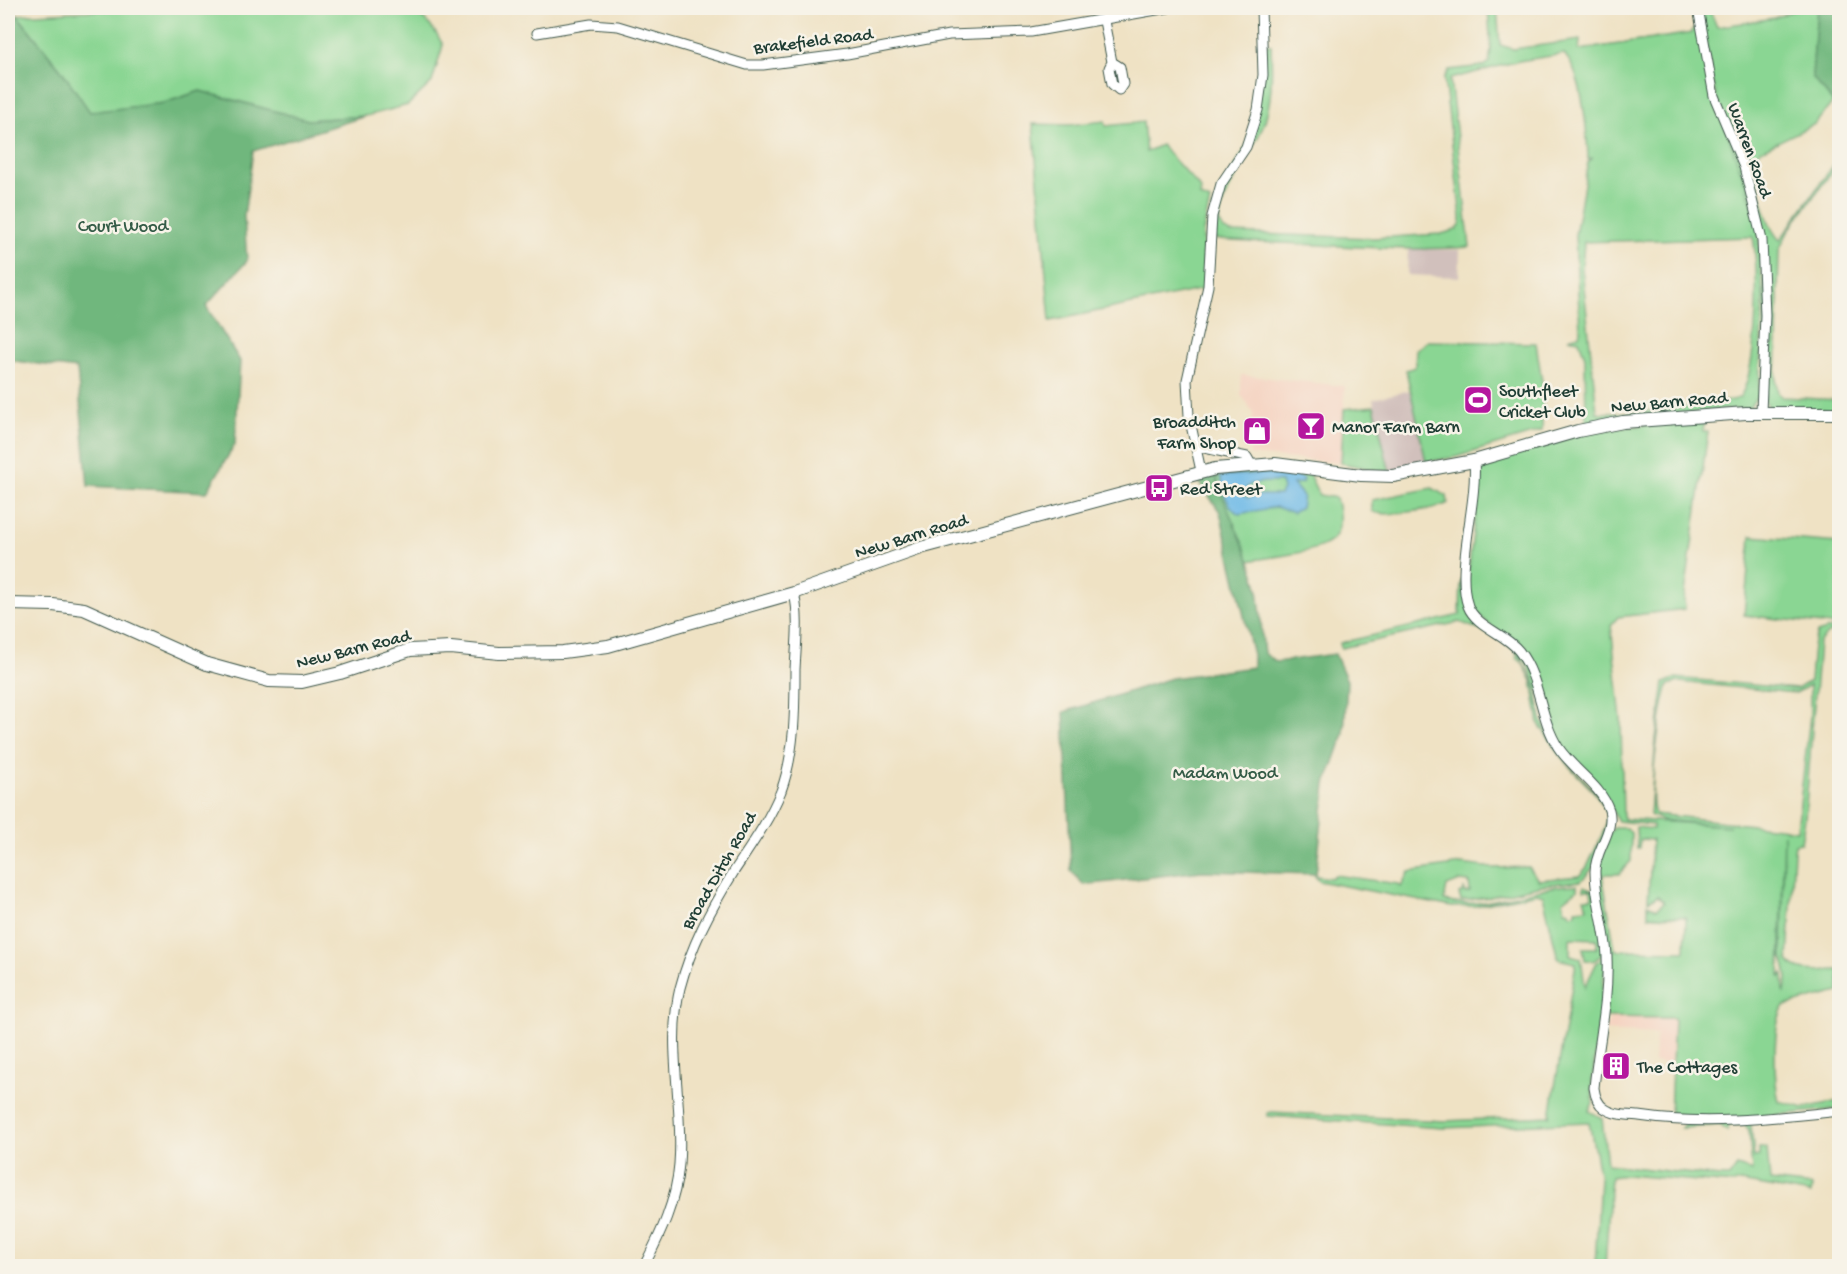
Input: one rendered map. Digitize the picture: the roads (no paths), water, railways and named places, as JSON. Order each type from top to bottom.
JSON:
[{"type":"street","name":"Brakefield Road","points":[[537,33],[591,24],[618,26],[747,64],[763,65],[847,54],[949,35],[1031,32],[1168,8]]},
{"type":"street","points":[[1201,471],[1187,405],[1188,371],[1208,286],[1212,216],[1221,184],[1246,147],[1258,110],[1263,75],[1261,8]]},
{"type":"street","name":"Warren Road","points":[[1698,8],[1714,96],[1744,167],[1762,240],[1765,315],[1761,412]]},
{"type":"street","points":[[1104,21],[1112,62]]},
{"type":"street","name":"New Barn Road","points":[[8,604],[53,604],[88,610],[207,664],[269,681],[320,679],[391,655],[430,648],[499,653],[563,652],[608,645],[794,593],[916,549],[1201,471],[1251,464],[1289,465],[1388,476],[1474,461],[1607,424],[1761,412],[1839,413]]},
{"type":"street","points":[[1195,446],[1247,457],[1251,464]]},
{"type":"street","points":[[1474,461],[1474,486],[1465,578],[1469,608],[1475,617],[1509,640],[1520,652],[1535,682],[1550,733],[1569,763],[1599,792],[1610,813],[1610,825],[1599,851],[1595,871],[1607,958],[1594,1088],[1598,1103],[1617,1113],[1675,1121],[1773,1117],[1839,1111]]},
{"type":"street","name":"Broad Ditch Road","points":[[644,1266],[664,1228],[673,1200],[679,1164],[676,1034],[680,991],[691,951],[711,910],[760,833],[781,790],[790,755],[795,697],[794,593]]},
{"type":"water","points":[[1292,473],[1303,479],[1302,483],[1293,484],[1303,496],[1301,508],[1293,513],[1276,507],[1239,514],[1228,502],[1220,476]],"holes":[[[1281,482],[1283,489],[1280,495],[1256,495],[1248,498],[1241,493],[1251,484]]]},
{"type":"place","name":"Southfleet Cricket Club","points":[[1478,400]]},
{"type":"place","name":"Manor Farm Barn","points":[[1311,426]]},
{"type":"place","name":"Broadditch Farm Shop","points":[[1257,431]]},
{"type":"place","name":"Red Street","points":[[1159,488]]},
{"type":"place","name":"The Cottages","points":[[1616,1066]]},
{"type":"park label","name":"Court Wood","points":[[123,225]]},
{"type":"park label","name":"Madam Wood","points":[[1225,772]]}]
